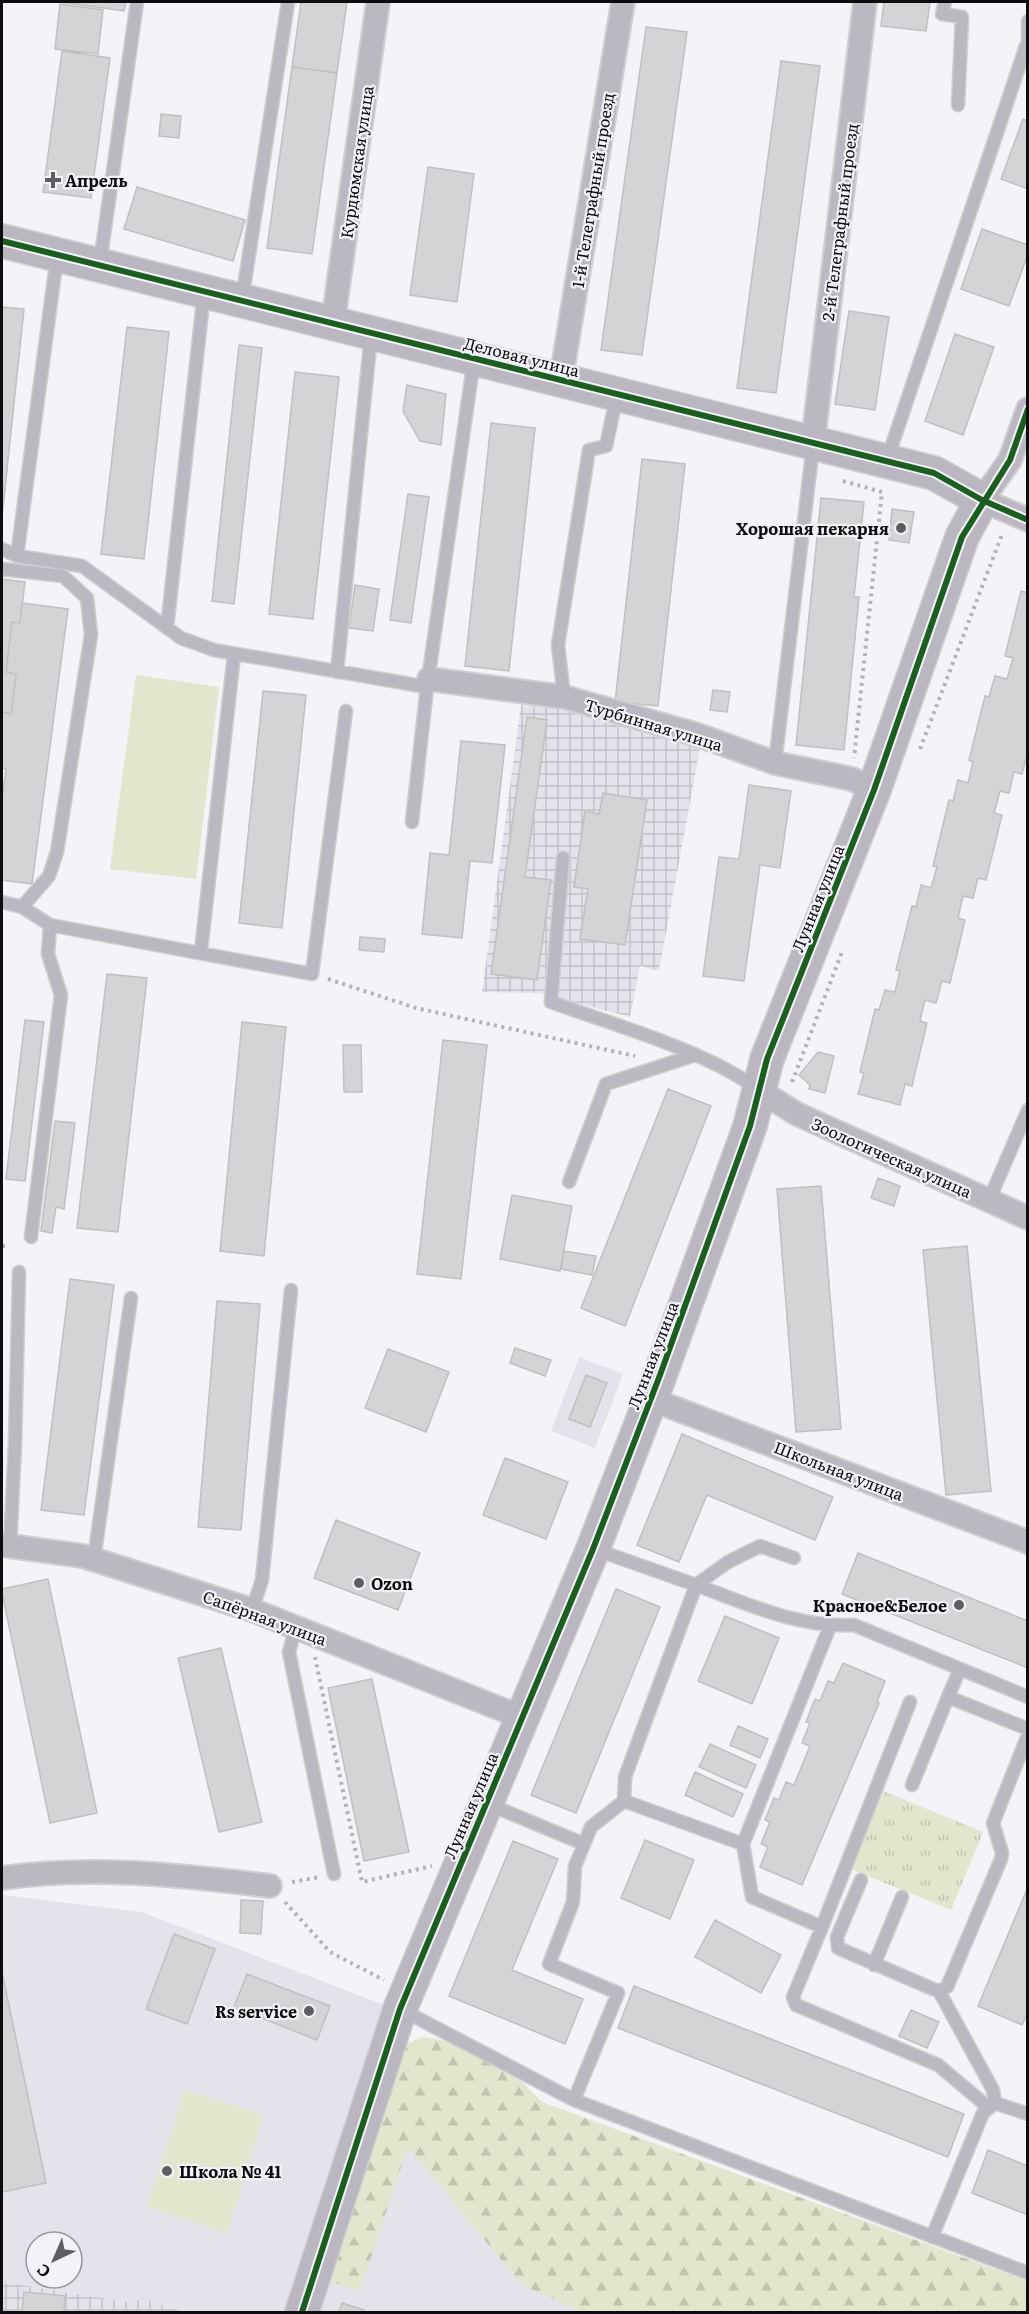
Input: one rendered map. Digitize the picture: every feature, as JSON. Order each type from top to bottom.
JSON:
[{"type":"street","name":"Курдюмская улица","points":[[333,321],[378,2]]},
{"type":"street","name":"1-й Телеграфный проезд","points":[[561,379],[623,2]]},
{"type":"street","name":"2-й Телеграфный проезд","points":[[812,457],[866,2]]},
{"type":"street","name":"Деловая улица","points":[[2,241],[204,293],[333,321],[561,379],[617,394],[812,457],[887,461],[934,473],[982,500],[1028,520]]},
{"type":"street","name":"Лунная улица","points":[[302,2313],[393,1995],[485,1803],[592,1549],[650,1399],[750,1126],[767,1059],[863,785],[962,537],[982,500],[1010,460],[1028,409]]},
{"type":"street","name":"Турбинная улица","points":[[428,683],[564,698],[695,734],[776,763],[863,785]]},
{"type":"street","name":"Зоологическая улица","points":[[760,1091],[797,1114],[1028,1218]]},
{"type":"street","name":"Школьная улица","points":[[650,1399],[1028,1542]]},
{"type":"street","name":"Сапёрная улица","points":[[6,1545],[94,1559],[252,1610],[521,1717]]},
{"type":"street","points":[[2,1878],[47,1871],[193,1876],[270,1886]]},
{"type":"lane","points":[[99,267],[137,2]]},
{"type":"lane","points":[[242,302],[288,2]]},
{"type":"lane","points":[[945,2],[942,14],[962,17],[958,105]]},
{"type":"lane","points":[[887,461],[1027,47],[1028,21]]},
{"type":"lane","points":[[17,556],[57,256]]},
{"type":"lane","points":[[167,628],[204,293]]},
{"type":"lane","points":[[337,672],[371,331]]},
{"type":"lane","points":[[412,822],[428,683],[474,357]]},
{"type":"lane","points":[[564,698],[558,645],[588,450],[606,446],[617,394]]},
{"type":"lane","points":[[776,763],[812,457]]},
{"type":"lane","points":[[2,549],[17,556],[82,566],[181,638],[234,655],[337,672],[428,683]]},
{"type":"lane","points":[[2,569],[63,576],[87,598],[91,635],[57,852],[49,876],[22,906]]},
{"type":"lane","points":[[201,951],[234,655]]},
{"type":"lane","points":[[2,902],[22,906],[50,925],[201,951],[312,974],[346,711]]},
{"type":"lane","points":[[563,858],[551,1002],[695,1055],[742,1078],[760,1091]]},
{"type":"lane","points":[[31,1237],[61,994],[48,954],[50,925]]},
{"type":"lane","points":[[569,1182],[606,1084],[695,1055]]},
{"type":"lane","points":[[989,1200],[1028,1110]]},
{"type":"lane","points":[[6,1545],[15,1445],[19,1272]]},
{"type":"lane","points":[[252,1610],[262,1580],[291,1290]]},
{"type":"lane","points":[[94,1559],[131,1298]]},
{"type":"lane","points":[[574,2100],[618,1993],[549,1964],[573,1902],[575,1866],[591,1827],[624,1801],[625,1777],[696,1585],[728,1562],[760,1546],[794,1558]]},
{"type":"lane","points":[[592,1549],[789,1619],[830,1626],[854,1625],[1028,1697]]},
{"type":"lane","points":[[822,1927],[752,1897],[743,1844],[830,1626]]},
{"type":"lane","points":[[306,1631],[289,1652],[334,1874]]},
{"type":"lane","points":[[912,1785],[960,1669]]},
{"type":"lane","points":[[948,1697],[1028,1730]]},
{"type":"lane","points":[[910,1702],[793,1997],[796,2005],[938,2065],[992,2105],[1028,2114]]},
{"type":"lane","points":[[939,1991],[950,1982],[1001,1859],[1002,1853],[993,1823],[1028,1734]]},
{"type":"lane","points":[[624,1801],[743,1844]]},
{"type":"lane","points":[[485,1803],[584,1844]]},
{"type":"lane","points":[[861,1880],[836,1943],[843,1952],[939,1991],[993,2090],[992,2105],[983,2113],[932,2237]]},
{"type":"lane","points":[[874,1965],[902,1897]]},
{"type":"lane","points":[[393,1995],[574,2100],[1028,2273]]},
{"type":"path","points":[[812,457],[882,492],[863,785]]},
{"type":"path","points":[[312,974],[416,1008],[668,1064]]},
{"type":"path","points":[[2,1246],[8,1246]]},
{"type":"path","points":[[306,1631],[312,1643],[362,1882],[437,1864]]},
{"type":"path","points":[[270,1886],[334,1874]]},
{"type":"path","points":[[270,1886],[330,1952],[393,1995]]},
{"type":"shaded area","points":[[521,705],[558,709],[700,748],[659,971],[640,966],[630,1017],[539,993],[482,992]]},
{"type":"shaded area","points":[[579,1357],[623,1374],[595,1448],[551,1431]]},
{"type":"shaded area","name":"Школа № 41","points":[[2,1895],[142,1912],[387,2006],[288,2312],[184,2312],[142,2298],[134,2303],[52,2290],[84,2290],[84,2230],[24,2230],[24,2286],[2,2282]]},
{"type":"shaded area","points":[[382,2106],[961,2312],[310,2312]]},
{"type":"shaded area","points":[[2,2282],[24,2286],[24,2290],[52,2290],[134,2303],[142,2298],[184,2312],[2,2312]]},
{"type":"green space","points":[[136,675],[219,687],[196,879],[110,869]]},
{"type":"green space","points":[[883,1791],[983,1832],[951,1910],[851,1869]]},
{"type":"green space","points":[[422,2037],[446,2041],[519,2079],[542,2102],[1027,2281],[1028,2312],[582,2312],[522,2285],[408,2147],[359,2292],[322,2279],[402,2046]]},
{"type":"green space","points":[[185,2090],[264,2115],[227,2233],[147,2207]]},
{"type":"building","points":[[60,2],[126,2],[124,11]]},
{"type":"building","points":[[301,2],[347,2],[337,73],[292,67]]},
{"type":"building","points":[[884,2],[930,2],[926,31],[881,26]]},
{"type":"building","points":[[60,4],[103,10],[98,54],[55,49]]},
{"type":"building","points":[[646,27],[687,32],[642,355],[601,350]]},
{"type":"building","points":[[62,51],[110,58],[91,198],[43,192]]},
{"type":"building","points":[[781,61],[820,66],[776,393],[737,388]]},
{"type":"building","points":[[292,67],[337,73],[312,254],[267,248]]},
{"type":"building","points":[[161,114],[181,116],[179,138],[159,136]]},
{"type":"building","points":[[1023,119],[1028,121],[1028,189],[1001,179]]},
{"type":"building","points":[[428,167],[474,174],[457,302],[410,295]]},
{"type":"building","points":[[137,187],[245,220],[233,261],[124,229]]},
{"type":"building","points":[[982,229],[1028,245],[1028,254],[1009,306],[961,289]]},
{"type":"building","points":[[2,307],[24,309],[2,517]]},
{"type":"building","points":[[849,311],[889,317],[875,410],[835,404]]},
{"type":"building","points":[[127,327],[169,332],[144,559],[101,554]]},
{"type":"building","points":[[955,334],[994,347],[963,435],[925,421]]},
{"type":"building","points":[[239,345],[262,348],[234,604],[212,601]]},
{"type":"building","points":[[295,372],[339,377],[313,619],[269,614]]},
{"type":"building","points":[[407,385],[446,394],[441,445],[420,441],[403,411]]},
{"type":"building","points":[[491,423],[535,428],[509,671],[465,666]]},
{"type":"building","points":[[642,459],[685,464],[658,706],[615,702]]},
{"type":"building","points":[[408,494],[429,497],[411,623],[390,620]]},
{"type":"building","points":[[821,498],[864,502],[854,597],[859,597],[844,750],[796,745]]},
{"type":"building","points":[[892,509],[914,512],[909,543],[889,540]]},
{"type":"building","points":[[2,579],[25,582],[20,623],[12,622],[6,672],[16,674],[11,714],[2,712]]},
{"type":"building","points":[[355,585],[379,589],[373,631],[349,628]]},
{"type":"building","points":[[1021,591],[1028,593],[1028,752],[1022,774],[1014,772],[1009,793],[1000,791],[994,813],[1002,815],[986,880],[978,878],[973,898],[963,896],[958,918],[965,920],[950,983],[942,981],[936,1003],[925,1000],[920,1021],[927,1023],[912,1086],[905,1084],[900,1105],[858,1094],[864,1073],[860,1072],[875,1009],[879,1010],[885,990],[895,992],[900,971],[896,970],[912,906],[916,907],[921,885],[931,888],[937,867],[933,866],[949,800],[953,801],[958,780],[968,783],[973,762],[969,760],[985,696],[989,697],[995,676],[1007,679],[1013,658],[1005,656]]},
{"type":"building","points":[[22,603],[68,609],[32,884],[2,880],[2,800],[6,769],[2,768],[2,712],[11,714],[16,674],[6,672],[12,622],[20,623]]},
{"type":"building","points":[[713,690],[730,692],[727,712],[710,710]]},
{"type":"building","points":[[263,691],[306,695],[282,928],[239,923]]},
{"type":"building","points":[[527,717],[547,720],[525,877],[551,880],[537,980],[491,974]]},
{"type":"building","points":[[461,741],[505,745],[492,863],[470,861],[462,938],[422,934],[430,853],[449,855]]},
{"type":"building","points":[[749,785],[791,791],[780,868],[760,865],[744,981],[703,976],[719,857],[739,859]]},
{"type":"building","points":[[603,793],[647,800],[625,945],[580,939],[588,889],[574,887],[585,811],[599,814]]},
{"type":"building","points":[[360,937],[385,939],[384,952],[359,950]]},
{"type":"building","points":[[107,974],[147,978],[118,1232],[77,1228]]},
{"type":"building","points":[[25,1020],[44,1022],[25,1181],[6,1179]]},
{"type":"building","points":[[242,1022],[286,1027],[264,1256],[220,1251]]},
{"type":"building","points":[[443,1040],[487,1045],[461,1279],[417,1274]]},
{"type":"building","points":[[343,1045],[361,1045],[362,1092],[344,1092]]},
{"type":"building","points":[[818,1052],[834,1056],[825,1093],[809,1089],[810,1085],[799,1075]]},
{"type":"building","points":[[668,1089],[711,1106],[625,1326],[581,1308]]},
{"type":"building","points":[[55,1121],[75,1123],[64,1209],[56,1207],[52,1233],[41,1231]]},
{"type":"building","points":[[878,1178],[900,1186],[894,1206],[871,1198]]},
{"type":"building","points":[[821,1186],[841,1429],[796,1432],[777,1189]]},
{"type":"building","points":[[512,1195],[572,1206],[560,1271],[500,1259]]},
{"type":"building","points":[[967,1246],[991,1491],[946,1495],[923,1250]]},
{"type":"building","points":[[564,1251],[596,1256],[592,1275],[561,1269]]},
{"type":"building","points":[[70,1279],[114,1285],[84,1515],[41,1510]]},
{"type":"building","points":[[217,1301],[260,1304],[241,1530],[198,1527]]},
{"type":"building","points":[[515,1348],[551,1360],[545,1376],[510,1363]]},
{"type":"building","points":[[388,1349],[449,1372],[426,1432],[365,1408]]},
{"type":"building","points":[[586,1375],[607,1383],[590,1427],[569,1419]]},
{"type":"building","points":[[682,1434],[833,1497],[815,1540],[707,1495],[679,1562],[637,1545]]},
{"type":"building","points":[[505,1458],[568,1482],[546,1539],[483,1515]]},
{"type":"building","points":[[336,1520],[420,1553],[398,1610],[314,1578]]},
{"type":"building","points":[[858,1553],[1028,1621],[1028,1668],[842,1594]]},
{"type":"building","points":[[48,1579],[97,1813],[50,1823],[2,1593],[2,1589]]},
{"type":"building","points":[[616,1589],[660,1607],[576,1813],[531,1795]]},
{"type":"building","points":[[725,1616],[779,1638],[752,1704],[698,1681]]},
{"type":"building","points":[[221,1648],[262,1822],[219,1832],[178,1658]]},
{"type":"building","points":[[843,1663],[885,1681],[877,1702],[879,1703],[802,1885],[760,1867],[768,1847],[761,1844],[770,1822],[765,1820],[774,1798],[779,1800],[786,1782],[794,1785],[810,1746],[802,1743],[810,1723],[806,1722],[815,1699],[820,1701],[828,1681],[834,1683]]},
{"type":"building","points":[[372,1679],[409,1852],[364,1861],[328,1688]]},
{"type":"building","points":[[738,1726],[768,1739],[760,1758],[730,1745]]},
{"type":"building","points":[[710,1744],[756,1765],[746,1788],[699,1767]]},
{"type":"building","points":[[695,1772],[743,1794],[733,1817],[685,1795]]},
{"type":"building","points":[[645,1840],[694,1860],[670,1919],[621,1898]]},
{"type":"building","points":[[513,1841],[558,1859],[512,1970],[583,1999],[565,2044],[449,1996]]},
{"type":"building","points":[[1028,1887],[1028,2012],[1022,2025],[978,2006]]},
{"type":"building","points":[[241,1900],[263,1901],[261,1934],[240,1933]]},
{"type":"building","points":[[715,1920],[781,1955],[761,1993],[695,1957]]},
{"type":"building","points":[[174,1934],[215,1949],[187,2024],[146,2009]]},
{"type":"building","points":[[2,1972],[46,2183],[2,2192]]},
{"type":"building","points":[[247,1974],[330,2006],[317,2040],[234,2007]]},
{"type":"building","points":[[634,1986],[964,2114],[948,2157],[618,2028]]},
{"type":"building","points":[[911,2010],[939,2022],[927,2048],[899,2036]]},
{"type":"building","points":[[988,2150],[1028,2166],[1028,2215],[972,2193]]},
{"type":"building","points":[[24,2292],[65,2296],[64,2312],[22,2312]]},
{"type":"building","points":[[342,2303],[364,2310],[363,2312],[339,2312]]},
{"type":"cycle path","points":[[2,241],[934,473],[982,500],[1028,520]]},
{"type":"cycle path","points":[[302,2312],[400,2009],[593,1549],[660,1375],[750,1126],[767,1059],[874,790],[962,537],[1010,460],[1028,409]]},
{"type":"place","name":"Апрель","points":[[53,180]]},
{"type":"place","name":"Хорошая пекарня","points":[[901,528]]},
{"type":"place","name":"Ozon","points":[[359,1583]]},
{"type":"place","name":"Красное&Белое","points":[[959,1605]]},
{"type":"place","name":"Rs service","points":[[309,2011]]},
{"type":"place","name":"Школа № 41","points":[[167,2171]]}]
